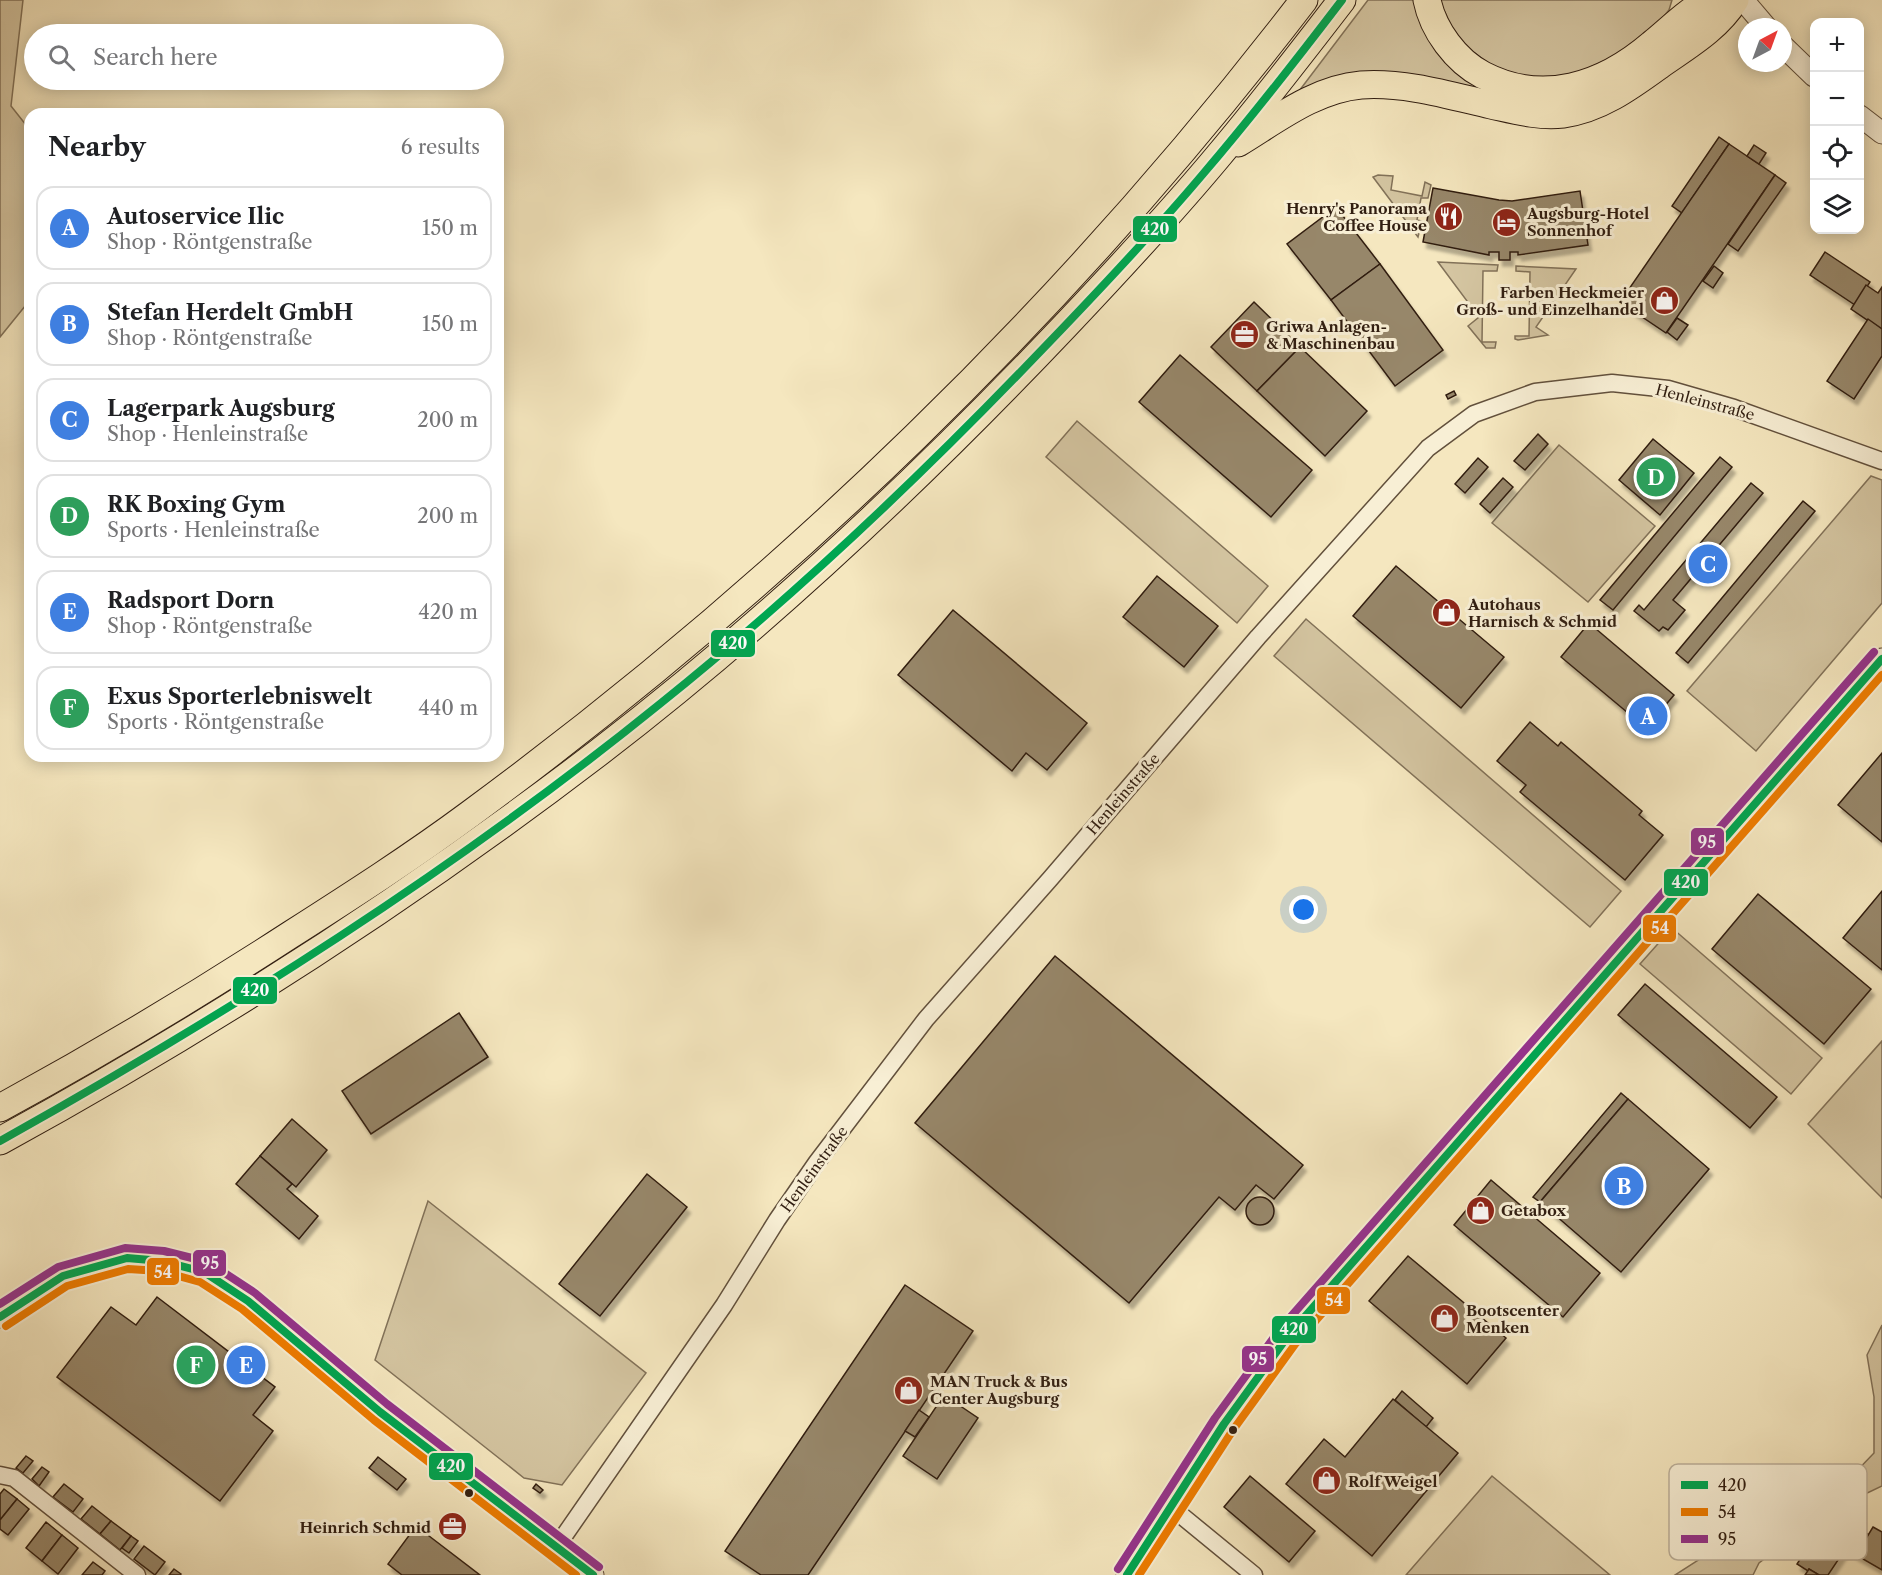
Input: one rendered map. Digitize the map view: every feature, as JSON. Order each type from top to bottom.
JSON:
[{"type":"highway","points":[[0,1108],[160,1017],[364,888],[478,808],[582,729],[693,639],[800,546],[986,367],[1178,157],[1304,0]]},
{"type":"highway","points":[[0,1141],[178,1039],[341,937],[484,838],[655,708],[801,583],[1008,387],[1111,277],[1219,155],[1342,0]]},
{"type":"highway","points":[[1427,0],[1428,9],[1437,30],[1454,52],[1475,71],[1502,84],[1527,90],[1567,88],[1606,76],[1650,46],[1678,12],[1711,0]]},
{"type":"highway","points":[[1219,155],[1315,98],[1360,85],[1419,88],[1526,113],[1563,114],[1597,105],[1632,86],[1716,25],[1735,0]]},
{"type":"street","points":[[1743,0],[1758,18]]},
{"type":"street","points":[[1792,54],[1811,72]]},
{"type":"street","points":[[1864,119],[1882,133]]},
{"type":"street","name":"Henleinstraße","points":[[557,1546],[718,1314],[810,1172],[926,1019],[1265,629],[1428,448],[1474,414],[1535,392],[1612,383],[1668,389],[1734,408],[1882,461]]},
{"type":"street","points":[[1127,1575],[1224,1424],[1288,1336],[1882,659]]},
{"type":"street","points":[[0,1317],[63,1276],[127,1258],[162,1261],[204,1272],[248,1301],[380,1412],[593,1575]]},
{"type":"street","points":[[2,1475],[14,1478],[137,1575]]},
{"type":"street","points":[[1171,1507],[1254,1575]]},
{"type":"shaded area","points":[[0,0],[23,0],[11,106],[24,122],[24,307],[0,337]]},
{"type":"shaded area","points":[[1368,0],[1419,0],[1454,62],[1591,98],[1296,95]]},
{"type":"shaded area","points":[[1439,0],[1672,0],[1669,10],[1653,30],[1622,53],[1566,78],[1521,76],[1492,66],[1464,45]]},
{"type":"shaded area","points":[[1393,176],[1391,190],[1422,196],[1425,182],[1431,185],[1428,198],[1421,198],[1417,220],[1422,221],[1418,237],[1373,177]]},
{"type":"shaded area","points":[[1438,262],[1498,265],[1497,271],[1483,271],[1482,342],[1496,342],[1495,348],[1486,348],[1468,326],[1479,317]]},
{"type":"shaded area","points":[[1516,266],[1576,269],[1536,327],[1548,335],[1515,339],[1515,336],[1529,336],[1530,272],[1516,271]]},
{"type":"shaded area","points":[[1077,421],[1268,586],[1237,623],[1046,457]]},
{"type":"shaded area","points":[[1559,445],[1655,526],[1588,602],[1492,523]]},
{"type":"shaded area","points":[[1871,476],[1882,480],[1882,603],[1756,751],[1687,691]]},
{"type":"shaded area","points":[[1306,619],[1621,891],[1590,927],[1274,656]]},
{"type":"shaded area","points":[[1672,928],[1822,1058],[1791,1094],[1640,964]]},
{"type":"shaded area","points":[[1882,1041],[1882,1198],[1808,1124]]},
{"type":"shaded area","points":[[428,1201],[646,1373],[562,1485],[524,1478],[375,1360]]},
{"type":"shaded area","points":[[1882,1325],[1882,1486],[1867,1493],[1867,1464],[1863,1464],[1874,1453],[1874,1397],[1867,1355]]},
{"type":"shaded area","points":[[1492,1476],[1610,1575],[1406,1575]]},
{"type":"shaded area","points":[[1698,1560],[1763,1560],[1753,1575],[1675,1575]]},
{"type":"building","points":[[1719,137],[1729,144],[1682,213],[1672,206]]},
{"type":"building","points":[[1729,144],[1775,175],[1666,333],[1620,302]]},
{"type":"building","points":[[1754,145],[1766,153],[1759,164],[1747,156]]},
{"type":"building","points":[[1775,175],[1786,183],[1738,251],[1728,244]]},
{"type":"building","name":"Augsburg-Hotel Sonnenhof","points":[[1433,188],[1512,201],[1580,191],[1588,245],[1518,255],[1518,252],[1510,252],[1510,260],[1499,260],[1499,252],[1489,252],[1489,255],[1423,242]]},
{"type":"building","points":[[1336,207],[1380,264],[1331,300],[1287,244]]},
{"type":"building","points":[[1825,252],[1870,282],[1855,305],[1810,275]]},
{"type":"building","points":[[1380,264],[1443,350],[1395,386],[1331,300]]},
{"type":"building","points":[[1714,266],[1723,273],[1713,288],[1703,281]]},
{"type":"building","points":[[1866,285],[1878,293],[1882,287],[1882,330],[1851,309]]},
{"type":"building","points":[[1254,302],[1300,347],[1257,391],[1211,347]]},
{"type":"building","points":[[1677,318],[1688,325],[1677,340],[1667,332]]},
{"type":"building","points":[[1868,319],[1882,329],[1882,356],[1854,399],[1827,381]]},
{"type":"building","points":[[1300,347],[1367,411],[1325,456],[1257,391]]},
{"type":"building","points":[[1180,355],[1312,470],[1271,517],[1139,402]]},
{"type":"building","points":[[1454,391],[1456,395],[1448,399],[1446,395]]},
{"type":"building","points":[[1538,434],[1548,444],[1525,470],[1514,461]]},
{"type":"building","points":[[1653,439],[1694,473],[1660,515],[1619,480]]},
{"type":"building","points":[[1720,457],[1732,467],[1613,610],[1600,600]]},
{"type":"building","points":[[1478,458],[1488,467],[1465,493],[1455,484]]},
{"type":"building","points":[[1503,478],[1513,487],[1490,513],[1480,504]]},
{"type":"building","points":[[1751,483],[1763,493],[1673,600],[1685,610],[1668,630],[1663,627],[1659,631],[1634,611],[1639,605],[1644,610]]},
{"type":"building","points":[[1803,501],[1815,511],[1688,663],[1676,653]]},
{"type":"building","points":[[1396,566],[1504,657],[1461,708],[1353,616]]},
{"type":"building","points":[[1157,576],[1218,626],[1184,667],[1123,617]]},
{"type":"building","points":[[953,610],[1087,723],[1047,770],[1026,753],[1012,771],[898,675]]},
{"type":"building","points":[[1589,623],[1674,695],[1646,728],[1561,657]]},
{"type":"building","points":[[1530,722],[1558,746],[1561,742],[1642,811],[1639,815],[1663,835],[1625,880],[1520,792],[1526,785],[1497,761]]},
{"type":"building","points":[[1882,753],[1882,842],[1838,805]]},
{"type":"building","points":[[1882,891],[1882,970],[1843,938]]},
{"type":"building","points":[[1758,894],[1871,989],[1824,1044],[1712,949]]},
{"type":"building","points":[[1055,956],[1303,1165],[1274,1199],[1256,1185],[1235,1210],[1219,1197],[1129,1303],[915,1123]]},
{"type":"building","points":[[1645,984],[1777,1097],[1750,1128],[1618,1015]]},
{"type":"building","points":[[459,1013],[488,1057],[371,1134],[342,1091]]},
{"type":"building","points":[[1621,1093],[1628,1099],[1540,1202],[1533,1197]]},
{"type":"building","points":[[1628,1099],[1709,1169],[1621,1272],[1540,1202]]},
{"type":"building","points":[[292,1119],[327,1150],[296,1187],[260,1156]]},
{"type":"building","points":[[260,1156],[292,1184],[287,1189],[318,1216],[299,1239],[236,1184]]},
{"type":"building","points":[[647,1174],[687,1207],[600,1316],[559,1284]]},
{"type":"building","points":[[1491,1180],[1600,1273],[1563,1317],[1454,1225]]},
{"type":"building","points":[[1260,1197],[1270,1201],[1274,1211],[1270,1221],[1260,1225],[1250,1221],[1246,1211],[1250,1201]]},
{"type":"building","points":[[1408,1256],[1506,1338],[1467,1384],[1369,1301]]},
{"type":"building","points":[[905,1285],[973,1331],[808,1575],[761,1575],[725,1551]]},
{"type":"building","points":[[157,1297],[275,1387],[253,1415],[273,1431],[220,1501],[57,1377],[111,1307],[136,1325]]},
{"type":"building","points":[[1402,1391],[1433,1418],[1426,1427],[1395,1400]]},
{"type":"building","points":[[944,1395],[978,1418],[937,1479],[903,1456]]},
{"type":"building","points":[[1393,1399],[1458,1453],[1372,1556],[1286,1484],[1324,1439],[1345,1457]]},
{"type":"building","points":[[919,1410],[929,1417],[915,1437],[905,1431]]},
{"type":"building","points":[[26,1456],[33,1461],[23,1473],[16,1468]]},
{"type":"building","points":[[378,1457],[406,1479],[397,1490],[369,1468]]},
{"type":"building","points":[[42,1467],[49,1472],[39,1486],[32,1479]]},
{"type":"building","points":[[1250,1476],[1315,1531],[1289,1562],[1224,1507]]},
{"type":"building","points":[[64,1484],[83,1499],[73,1512],[53,1497]]},
{"type":"building","points":[[536,1484],[543,1490],[540,1493],[533,1488]]},
{"type":"building","points":[[4,1489],[17,1499],[0,1520],[0,1494]]},
{"type":"building","points":[[17,1499],[29,1509],[8,1535],[0,1529],[0,1520]]},
{"type":"building","points":[[92,1506],[111,1521],[100,1534],[81,1519]]},
{"type":"building","points":[[111,1521],[131,1536],[120,1550],[100,1534]]},
{"type":"building","points":[[46,1522],[62,1535],[42,1561],[26,1548]]},
{"type":"building","points":[[416,1526],[480,1575],[402,1575],[388,1564]]},
{"type":"building","points":[[1873,1527],[1882,1532],[1882,1570],[1865,1560],[1867,1560],[1867,1537]]},
{"type":"building","points":[[62,1535],[78,1548],[58,1574],[42,1561]]},
{"type":"building","points":[[131,1536],[138,1541],[129,1553],[122,1548]]},
{"type":"building","points":[[144,1546],[165,1562],[155,1575],[134,1559]]},
{"type":"building","points":[[1800,1560],[1838,1560],[1828,1575],[1819,1575],[1797,1564]]},
{"type":"building","points":[[93,1562],[105,1571],[102,1575],[82,1575]]},
{"type":"building","points":[[174,1569],[181,1574],[169,1575]]},
{"type":"building","points":[[1809,1569],[1819,1575],[1805,1575]]},
{"type":"transit line","name":"420","points":[[0,1141],[172,1042],[340,936],[422,881],[583,764],[759,622],[899,493],[990,404],[1120,268],[1221,153],[1342,0]]},
{"type":"transit line","name":"95","points":[[1118,1569],[1215,1418],[1280,1329],[1874,652]]},
{"type":"transit line","name":"420","points":[[1127,1575],[1224,1424],[1288,1336],[1882,659]]},
{"type":"transit line","name":"54","points":[[1139,1575],[1233,1430],[1296,1343],[1882,675]]},
{"type":"transit line","name":"95","points":[[0,1304],[58,1267],[125,1248],[164,1251],[208,1262],[255,1293],[387,1404],[599,1567]]},
{"type":"transit line","name":"420","points":[[0,1317],[63,1276],[127,1258],[162,1261],[204,1272],[248,1301],[380,1412],[593,1575]]},
{"type":"transit line","name":"54","points":[[6,1326],[67,1286],[128,1269],[160,1271],[200,1282],[242,1309],[374,1420],[576,1575]]},
{"type":"place","name":"Henry's Panorama Coffee House","points":[[1448,217]]},
{"type":"place","name":"Augsburg-Hotel Sonnenhof","points":[[1506,222]]},
{"type":"place","name":"Farben Heckmeier Groß- und Einzelhandel","points":[[1665,301]]},
{"type":"place","name":"Griwa Anlagen- & Maschinenbau","points":[[1245,335]]},
{"type":"place","name":"RK Boxing Gym","points":[[1656,477]]},
{"type":"place","name":"Lagerpark Augsburg","points":[[1708,564]]},
{"type":"place","name":"Autohaus Harnisch & Schmid","points":[[1447,613]]},
{"type":"place","name":"Autoservice Ilic","points":[[1648,716]]},
{"type":"place","name":"Stefan Herdelt GmbH","points":[[1624,1186]]},
{"type":"place","name":"Getabox","points":[[1480,1210]]},
{"type":"place","name":"Bootscenter Menken","points":[[1445,1319]]},
{"type":"place","name":"Exus Sporterlebniswelt","points":[[196,1365]]},
{"type":"place","name":"Radsport Dorn","points":[[246,1365]]},
{"type":"place","name":"MAN Truck & Bus Center Augsburg","points":[[909,1390]]},
{"type":"place","name":"Rolf Weigel","points":[[1327,1481]]},
{"type":"place","name":"Heinrich Schmid","points":[[452,1527]]}]
